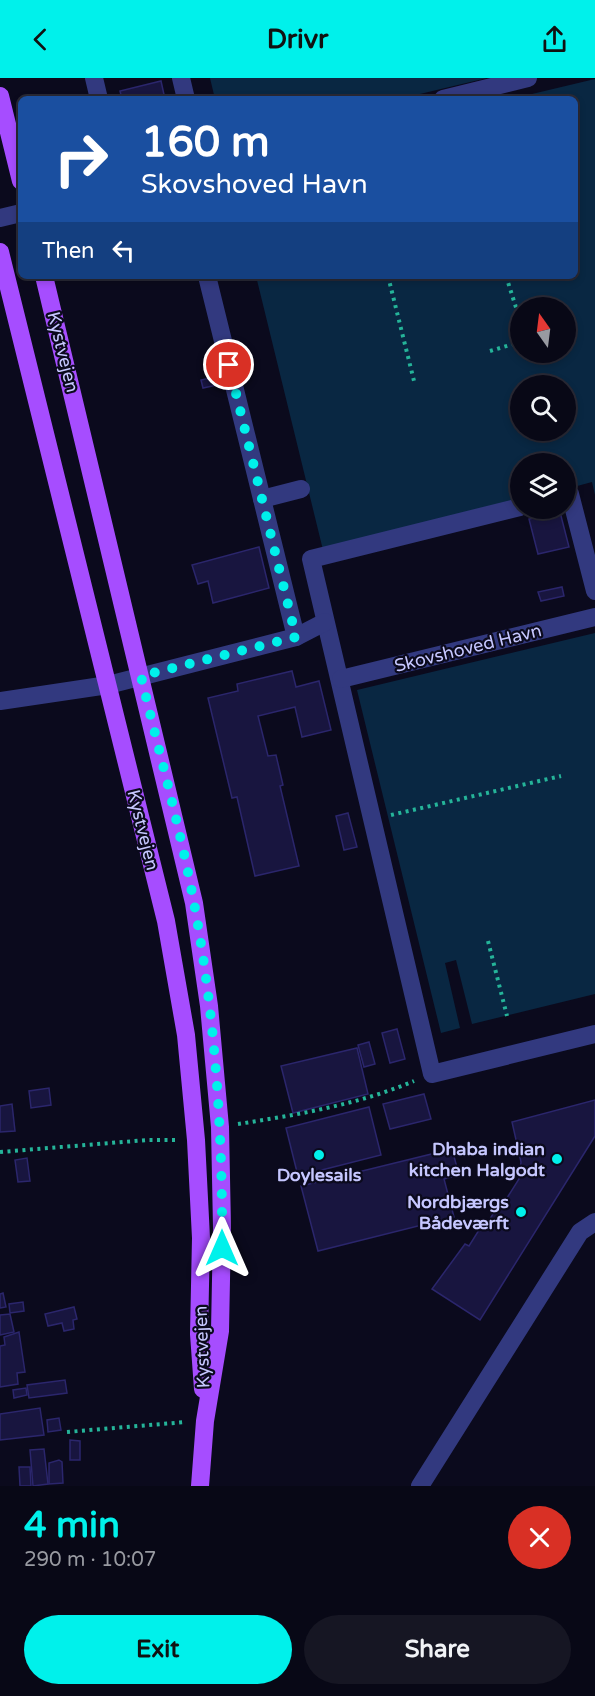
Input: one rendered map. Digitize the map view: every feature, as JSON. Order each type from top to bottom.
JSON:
[{"type":"main road","points":[[0,96],[18,169]]},
{"type":"main road","name":"Kystvejen","points":[[0,252],[166,921],[186,1035],[196,1140],[201,1238],[199,1334],[205,1420]]},
{"type":"main road","name":"Kystvejen","points":[[45,279],[194,903],[209,1006],[220,1126],[220,1330],[205,1420],[200,1486]]},
{"type":"street","points":[[94,78],[98,96]]},
{"type":"street","points":[[181,78],[185,96]]},
{"type":"street","points":[[455,96],[528,78]]},
{"type":"street","points":[[0,218],[18,214]]},
{"type":"street","points":[[208,279],[296,637]]},
{"type":"street","points":[[262,499],[301,489]]},
{"type":"street","points":[[510,509],[311,559],[432,1074],[595,1034]]},
{"type":"street","points":[[576,517],[595,591]]},
{"type":"street","name":"Skovshoved Havn","points":[[341,679],[595,617]]},
{"type":"street","points":[[0,701],[108,685],[296,637],[326,622]]},
{"type":"street","points":[[420,1486],[580,1232],[595,1222]]},
{"type":"path","points":[[389,279],[415,385]]},
{"type":"path","points":[[507,279],[513,297]]},
{"type":"path","points":[[576,322],[580,321]]},
{"type":"path","points":[[490,351],[510,345]]},
{"type":"path","points":[[373,819],[561,776]]},
{"type":"path","points":[[488,941],[507,1016]]},
{"type":"path","points":[[220,1126],[294,1114],[396,1089],[432,1074]]},
{"type":"path","points":[[0,1152],[147,1140],[196,1140]]},
{"type":"path","points":[[67,1432],[205,1420]]},
{"type":"water","points":[[210,78],[487,78],[412,96],[214,96]]},
{"type":"water","points":[[595,79],[595,495],[592,482],[576,486],[576,453],[510,453],[510,503],[323,550],[257,279],[578,279],[578,96],[524,96]]},
{"type":"water","points":[[595,633],[595,994],[472,1024],[456,960],[445,963],[460,1028],[441,1033],[357,690]]},
{"type":"building","points":[[161,81],[164,96],[121,96],[120,91]]},
{"type":"building","points":[[215,377],[217,385],[203,388],[201,380]]},
{"type":"building","points":[[529,519],[562,519],[569,547],[538,554]]},
{"type":"building","points":[[259,547],[269,588],[213,603],[208,581],[198,584],[192,565]]},
{"type":"building","points":[[562,587],[564,596],[541,601],[538,592]]},
{"type":"building","points":[[292,671],[296,687],[319,681],[331,730],[302,737],[295,707],[258,716],[268,756],[276,755],[283,785],[280,786],[299,866],[255,876],[237,797],[232,798],[208,698],[238,691],[237,684]]},
{"type":"building","points":[[348,813],[357,847],[344,850],[336,816]]},
{"type":"building","points":[[397,1029],[405,1059],[390,1063],[382,1033]]},
{"type":"building","points":[[369,1042],[375,1064],[364,1067],[358,1045]]},
{"type":"building","points":[[357,1048],[368,1094],[293,1113],[281,1066]]},
{"type":"building","points":[[49,1088],[51,1105],[31,1108],[29,1091]]},
{"type":"building","points":[[424,1094],[431,1119],[390,1129],[383,1104]]},
{"type":"building","name":"Nordbjærgs Bådeværft","points":[[595,1100],[595,1136],[480,1320],[432,1289],[465,1244],[469,1246],[484,1222],[487,1224],[502,1199],[505,1201],[519,1179],[521,1162],[512,1122]]},
{"type":"building","points":[[12,1104],[15,1131],[0,1132],[0,1106]]},
{"type":"building","points":[[369,1107],[381,1155],[298,1176],[286,1128]]},
{"type":"building","points":[[452,1149],[459,1175],[444,1179],[454,1217],[318,1251],[301,1186]]},
{"type":"building","points":[[27,1158],[30,1181],[18,1182],[15,1160]]},
{"type":"building","points":[[3,1293],[6,1307],[0,1308],[0,1294]]},
{"type":"building","points":[[23,1302],[24,1311],[10,1313],[9,1304]]},
{"type":"building","points":[[74,1307],[77,1319],[73,1320],[74,1329],[64,1331],[62,1323],[48,1326],[45,1314]]},
{"type":"building","points":[[10,1314],[14,1332],[0,1335],[0,1315]]},
{"type":"building","points":[[19,1332],[25,1372],[17,1373],[18,1384],[0,1387],[0,1346],[5,1345],[4,1337]]},
{"type":"building","points":[[65,1380],[67,1393],[29,1398],[27,1385]]},
{"type":"building","points":[[26,1388],[27,1395],[14,1398],[13,1390]]},
{"type":"building","points":[[40,1408],[44,1435],[0,1440],[0,1414]]},
{"type":"building","points":[[59,1418],[61,1430],[48,1432],[47,1420]]},
{"type":"building","points":[[70,1440],[80,1441],[80,1460],[70,1460]]},
{"type":"building","points":[[44,1449],[48,1484],[33,1486],[30,1450]]},
{"type":"building","points":[[59,1460],[62,1462],[63,1483],[49,1484],[49,1463]]},
{"type":"building","points":[[19,1467],[30,1467],[31,1486],[20,1486]]},
{"type":"place","name":"Doylesails","points":[[319,1155]]},
{"type":"place","name":"Dhaba indian kitchen Halgodt","points":[[557,1159]]},
{"type":"place","name":"Nordbjærgs Bådeværft","points":[[521,1212]]},
{"type":"route","points":[[222,1248],[220,1126],[209,1006],[194,903],[141,676],[296,637],[229,365]]}]
